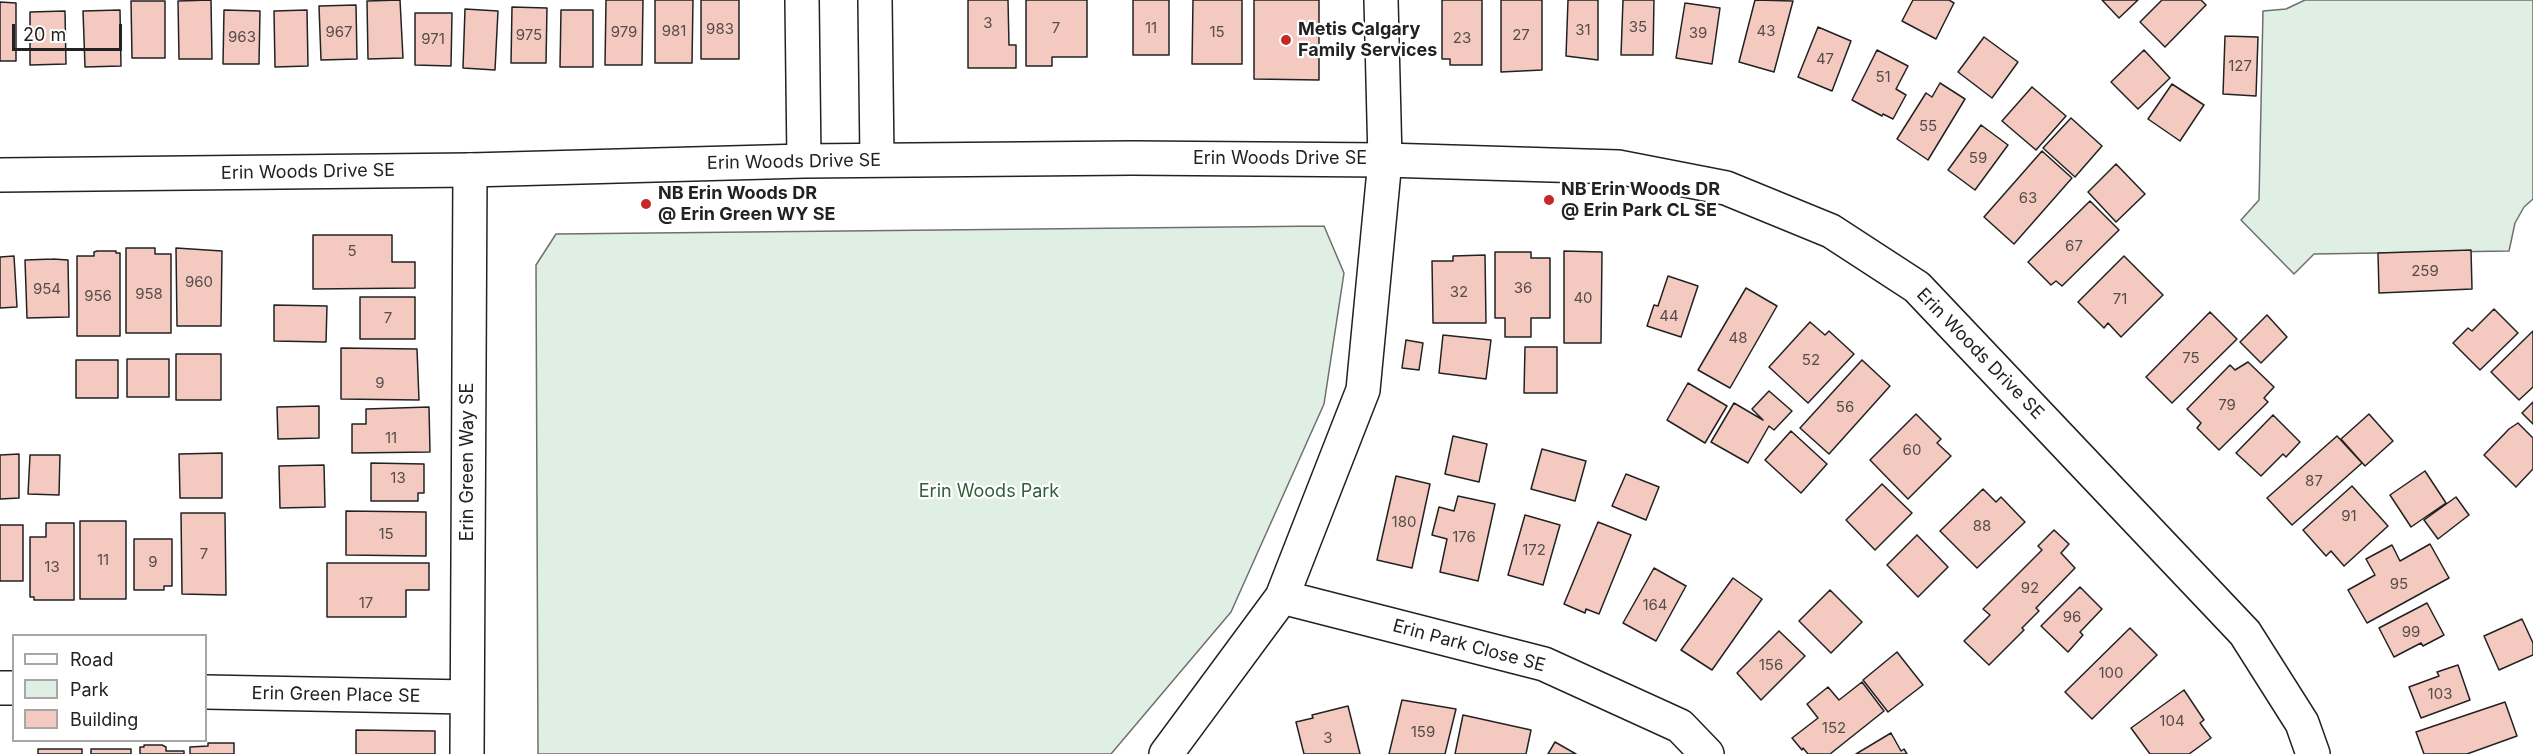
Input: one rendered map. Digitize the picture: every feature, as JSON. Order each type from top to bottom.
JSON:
[{"type":"street","points":[[802,0],[804,161]]},
{"type":"street","points":[[875,0],[877,160]]},
{"type":"street","points":[[1166,754],[1282,597],[1363,390],[1385,160],[1381,0]]},
{"type":"street","name":"Erin Woods Drive SE","points":[[0,175],[470,170],[804,161],[1120,158],[1385,160],[1618,167],[1726,188],[1831,231],[1917,287],[2245,633],[2302,723],[2313,754]]},
{"type":"street","name":"Erin Green Way SE","points":[[467,754],[470,170]]},
{"type":"street","name":"Erin Park Close SE","points":[[1282,597],[1544,664],[1680,726],[1707,754]]},
{"type":"street","name":"Erin Green Place SE","points":[[207,692],[467,697]]},
{"type":"green space","points":[[2305,0],[2533,0],[2533,199],[2524,207],[2515,223],[2509,251],[2314,254],[2294,274],[2241,220],[2259,200],[2263,11],[2286,9]]},
{"type":"green space","name":"Erin Woods Park","points":[[1324,226],[1344,273],[1324,404],[1231,612],[1111,754],[538,754],[536,265],[556,234]]},
{"type":"building","points":[[211,0],[212,59],[179,59],[178,1]]},
{"type":"building","points":[[400,0],[403,58],[368,59],[367,1]]},
{"type":"building","points":[[606,0],[643,0],[642,65],[605,65]]},
{"type":"building","points":[[655,0],[693,0],[692,63],[655,63]]},
{"type":"building","points":[[701,0],[739,0],[739,59],[701,59]]},
{"type":"building","points":[[968,0],[1008,0],[1009,45],[1016,45],[1016,68],[968,68]]},
{"type":"building","points":[[1026,0],[1087,0],[1087,57],[1052,57],[1052,66],[1026,66]]},
{"type":"building","points":[[1133,0],[1169,0],[1169,55],[1133,55]]},
{"type":"building","points":[[1193,0],[1242,0],[1242,64],[1192,64]]},
{"type":"building","name":"Metis Calgary Family Services","points":[[1254,0],[1319,0],[1319,80],[1254,79]]},
{"type":"building","points":[[1442,0],[1482,0],[1482,65],[1450,65],[1450,59],[1442,59]]},
{"type":"building","points":[[1501,0],[1542,0],[1542,70],[1501,72]]},
{"type":"building","points":[[1568,0],[1598,0],[1598,60],[1566,56]]},
{"type":"building","points":[[1623,0],[1654,0],[1653,55],[1621,55]]},
{"type":"building","points":[[1755,0],[1793,1],[1774,72],[1739,62]]},
{"type":"building","points":[[1913,0],[1949,0],[1954,3],[1936,39],[1902,21]]},
{"type":"building","points":[[2102,0],[2138,0],[2119,18]]},
{"type":"building","points":[[2162,0],[2201,0],[2206,5],[2165,47],[2140,22]]},
{"type":"building","points":[[131,1],[165,1],[165,58],[132,58]]},
{"type":"building","points":[[0,2],[16,3],[16,61],[0,61]]},
{"type":"building","points":[[1685,3],[1720,8],[1712,64],[1676,58]]},
{"type":"building","points":[[356,5],[357,59],[321,60],[319,6]]},
{"type":"building","points":[[512,7],[547,8],[546,63],[511,63]]},
{"type":"building","points":[[465,9],[498,11],[495,70],[463,68]]},
{"type":"building","points":[[120,10],[121,66],[85,67],[83,11]]},
{"type":"building","points":[[224,10],[260,11],[259,64],[223,64]]},
{"type":"building","points":[[307,10],[308,66],[275,67],[274,11]]},
{"type":"building","points":[[561,10],[593,10],[593,67],[560,67]]},
{"type":"building","points":[[65,11],[66,64],[30,65],[30,12]]},
{"type":"building","points":[[415,13],[452,13],[451,66],[415,65]]},
{"type":"building","points":[[1818,27],[1851,41],[1832,91],[1798,77]]},
{"type":"building","points":[[2225,36],[2258,37],[2256,96],[2223,94]]},
{"type":"building","points":[[1984,37],[2018,62],[1992,98],[1958,72]]},
{"type":"building","points":[[1877,50],[1908,66],[1896,89],[1906,95],[1893,119],[1883,114],[1882,116],[1852,100]]},
{"type":"building","points":[[2144,50],[2170,78],[2138,109],[2111,82]]},
{"type":"building","points":[[1940,83],[1965,99],[1928,160],[1897,139],[1926,93],[1932,97]]},
{"type":"building","points":[[2172,84],[2204,105],[2180,141],[2148,119]]},
{"type":"building","points":[[2032,87],[2066,116],[2036,150],[2002,121]]},
{"type":"building","points":[[2071,118],[2102,146],[2075,177],[2043,148]]},
{"type":"building","points":[[1981,125],[2008,145],[1975,190],[1948,170]]},
{"type":"building","points":[[2042,151],[2072,178],[2014,244],[1984,217]]},
{"type":"building","points":[[2116,164],[2145,194],[2116,222],[2088,192]]},
{"type":"building","points":[[2090,201],[2119,230],[2062,286],[2056,281],[2051,285],[2028,262]]},
{"type":"building","points":[[313,235],[392,235],[392,262],[415,262],[415,288],[313,289]]},
{"type":"building","points":[[126,248],[155,248],[155,254],[171,254],[171,333],[126,333]]},
{"type":"building","points":[[176,248],[222,251],[221,326],[177,326]]},
{"type":"building","points":[[2471,250],[2472,289],[2379,293],[2378,253]]},
{"type":"building","points":[[1564,251],[1602,252],[1601,343],[1564,343]]},
{"type":"building","points":[[94,252],[120,253],[120,336],[77,336],[77,256],[94,256]]},
{"type":"building","points":[[1495,252],[1531,252],[1531,258],[1550,258],[1550,318],[1531,318],[1531,337],[1505,337],[1505,318],[1495,318]]},
{"type":"building","points":[[1485,255],[1486,323],[1433,323],[1432,261],[1453,261],[1453,256]]},
{"type":"building","points":[[14,256],[17,307],[0,308],[0,257]]},
{"type":"building","points":[[2124,256],[2163,295],[2121,337],[2108,323],[2104,328],[2078,302]]},
{"type":"building","points":[[25,260],[68,260],[69,317],[27,318]]},
{"type":"building","points":[[1668,276],[1698,286],[1681,337],[1647,326],[1654,305],[1658,306]]},
{"type":"building","points":[[1746,288],[1777,306],[1730,388],[1698,370]]},
{"type":"building","points":[[360,297],[415,297],[415,339],[360,339]]},
{"type":"building","points":[[274,305],[327,306],[326,342],[274,341]]},
{"type":"building","points":[[2494,309],[2518,333],[2480,370],[2453,343],[2468,328],[2472,331]]},
{"type":"building","points":[[2210,312],[2237,339],[2172,403],[2146,377]]},
{"type":"building","points":[[2267,315],[2287,337],[2261,363],[2240,342]]},
{"type":"building","points":[[1810,322],[1825,335],[1829,331],[1854,354],[1808,403],[1769,367]]},
{"type":"building","points":[[2533,331],[2533,387],[2519,400],[2491,372]]},
{"type":"building","points":[[1443,335],[1491,340],[1486,379],[1439,373]]},
{"type":"building","points":[[1406,340],[1423,343],[1419,370],[1402,368]]},
{"type":"building","points":[[1525,347],[1557,347],[1557,393],[1524,393]]},
{"type":"building","points":[[341,348],[417,349],[419,400],[341,399]]},
{"type":"building","points":[[176,354],[221,354],[221,400],[176,400]]},
{"type":"building","points":[[127,359],[169,359],[169,397],[127,397]]},
{"type":"building","points":[[76,360],[118,360],[118,398],[76,398]]},
{"type":"building","points":[[1862,360],[1890,386],[1829,454],[1800,428]]},
{"type":"building","points":[[2248,362],[2274,387],[2264,398],[2268,402],[2219,450],[2197,428],[2201,423],[2187,409],[2230,365],[2235,370]]},
{"type":"building","points":[[1688,383],[1727,406],[1705,443],[1667,420]]},
{"type":"building","points":[[1769,391],[1792,411],[1774,430],[1769,426],[1748,463],[1711,442],[1734,403],[1763,420],[1752,409]]},
{"type":"building","points":[[2533,402],[2533,424],[2522,413]]},
{"type":"building","points":[[319,406],[319,438],[278,439],[277,407]]},
{"type":"building","points":[[429,407],[430,452],[352,453],[352,424],[366,424],[366,409]]},
{"type":"building","points":[[1916,414],[1941,439],[1937,443],[1951,456],[1908,499],[1870,460]]},
{"type":"building","points":[[2369,414],[2393,441],[2365,466],[2341,439]]},
{"type":"building","points":[[2273,415],[2300,442],[2286,457],[2283,454],[2261,476],[2236,453]]},
{"type":"building","points":[[2518,423],[2533,438],[2533,469],[2516,487],[2484,455]]},
{"type":"building","points":[[1791,431],[1827,464],[1801,493],[1765,460]]},
{"type":"building","points":[[1453,436],[1487,444],[1479,482],[1445,474]]},
{"type":"building","points":[[2337,436],[2362,463],[2292,525],[2267,498]]},
{"type":"building","points":[[1542,449],[1586,461],[1575,501],[1531,489]]},
{"type":"building","points":[[222,453],[222,498],[180,498],[179,454]]},
{"type":"building","points":[[19,454],[19,498],[0,499],[0,455]]},
{"type":"building","points":[[30,455],[60,455],[59,495],[28,494]]},
{"type":"building","points":[[371,463],[424,464],[424,493],[418,493],[418,501],[371,501]]},
{"type":"building","points":[[324,465],[325,507],[280,508],[279,466]]},
{"type":"building","points":[[2425,471],[2446,503],[2411,527],[2390,495]]},
{"type":"building","points":[[1626,474],[1659,487],[1646,520],[1612,506]]},
{"type":"building","points":[[1396,476],[1430,484],[1412,568],[1377,560]]},
{"type":"building","points":[[1882,484],[1912,513],[1875,550],[1846,520]]},
{"type":"building","points":[[2352,486],[2388,526],[2344,566],[2331,551],[2326,556],[2303,530]]},
{"type":"building","points":[[1983,489],[1996,502],[2001,497],[2025,522],[1977,568],[1940,531]]},
{"type":"building","points":[[1458,496],[1495,504],[1478,581],[1440,572],[1447,539],[1432,535],[1439,507],[1454,511]]},
{"type":"building","points":[[2456,497],[2469,515],[2438,539],[2424,520]]},
{"type":"building","points":[[346,511],[426,512],[426,556],[346,555]]},
{"type":"building","points":[[181,513],[225,513],[226,595],[182,594]]},
{"type":"building","points":[[1525,515],[1560,525],[1543,585],[1508,575]]},
{"type":"building","points":[[80,521],[126,521],[126,599],[80,599]]},
{"type":"building","points":[[1598,522],[1631,535],[1599,614],[1586,609],[1585,613],[1564,604]]},
{"type":"building","points":[[46,523],[74,523],[74,600],[34,600],[34,597],[30,597],[30,537],[46,537]]},
{"type":"building","points":[[0,525],[23,525],[23,581],[0,581]]},
{"type":"building","points":[[2054,530],[2069,544],[2061,553],[2075,568],[2036,608],[2039,611],[2022,628],[2024,630],[1989,665],[1964,641],[1990,615],[1983,609],[2042,550],[2038,546]]},
{"type":"building","points":[[1917,535],[1948,567],[1918,597],[1887,565]]},
{"type":"building","points":[[134,539],[172,539],[172,586],[164,586],[164,590],[134,590]]},
{"type":"building","points":[[2430,544],[2449,578],[2367,623],[2348,590],[2375,575],[2366,559],[2392,545],[2400,561]]},
{"type":"building","points":[[327,563],[429,563],[429,590],[406,590],[406,617],[327,617]]},
{"type":"building","points":[[1654,568],[1686,586],[1656,641],[1623,623]]},
{"type":"building","points":[[1733,578],[1762,599],[1712,670],[1681,650]]},
{"type":"building","points":[[2080,587],[2102,609],[2080,632],[2083,635],[2068,652],[2041,626]]},
{"type":"building","points":[[1830,590],[1862,622],[1831,653],[1799,621]]},
{"type":"building","points":[[2427,603],[2444,635],[2423,646],[2421,643],[2394,657],[2379,628]]},
{"type":"building","points":[[2522,619],[2533,643],[2533,655],[2499,670],[2484,636]]},
{"type":"building","points":[[2130,628],[2157,655],[2092,719],[2065,692]]},
{"type":"building","points":[[1779,631],[1805,656],[1761,700],[1737,673]]},
{"type":"building","points":[[1897,652],[1923,685],[1888,712],[1863,680]]},
{"type":"building","points":[[2458,665],[2470,700],[2421,718],[2409,687],[2439,676],[2437,672]]},
{"type":"building","points":[[1862,682],[1884,711],[1830,754],[1808,754],[1803,748],[1802,750],[1792,738],[1818,718],[1807,704],[1828,687],[1839,700]]},
{"type":"building","points":[[2184,690],[2204,720],[2200,723],[2211,738],[2189,754],[2150,754],[2131,728]]},
{"type":"building","points":[[1402,700],[1456,709],[1445,754],[1389,754]]},
{"type":"building","points":[[2505,702],[2517,736],[2467,754],[2424,754],[2416,732]]},
{"type":"building","points":[[1348,706],[1360,754],[1304,754],[1296,722],[1313,718],[1312,715]]},
{"type":"building","points":[[1463,715],[1531,730],[1526,754],[1455,754]]},
{"type":"building","points":[[356,730],[435,731],[435,754],[356,754]]},
{"type":"building","points":[[1891,733],[1901,751],[1904,749],[1907,754],[1856,754]]},
{"type":"building","points":[[1555,742],[1576,754],[1548,754]]},
{"type":"building","points":[[208,743],[234,743],[234,754],[190,754],[190,747],[208,746]]},
{"type":"building","points":[[162,745],[166,747],[166,751],[184,751],[184,754],[140,754],[140,747]]},
{"type":"building","points":[[38,749],[82,749],[82,754],[38,754]]},
{"type":"building","points":[[91,749],[131,749],[131,754],[91,754]]},
{"type":"place","name":"Metis Calgary Family Services","points":[[1286,40]]},
{"type":"place","name":"NB Erin Woods DR @ Erin Park CL SE","points":[[1549,200]]},
{"type":"place","name":"NB Erin Woods DR @ Erin Green WY SE","points":[[646,204]]}]
